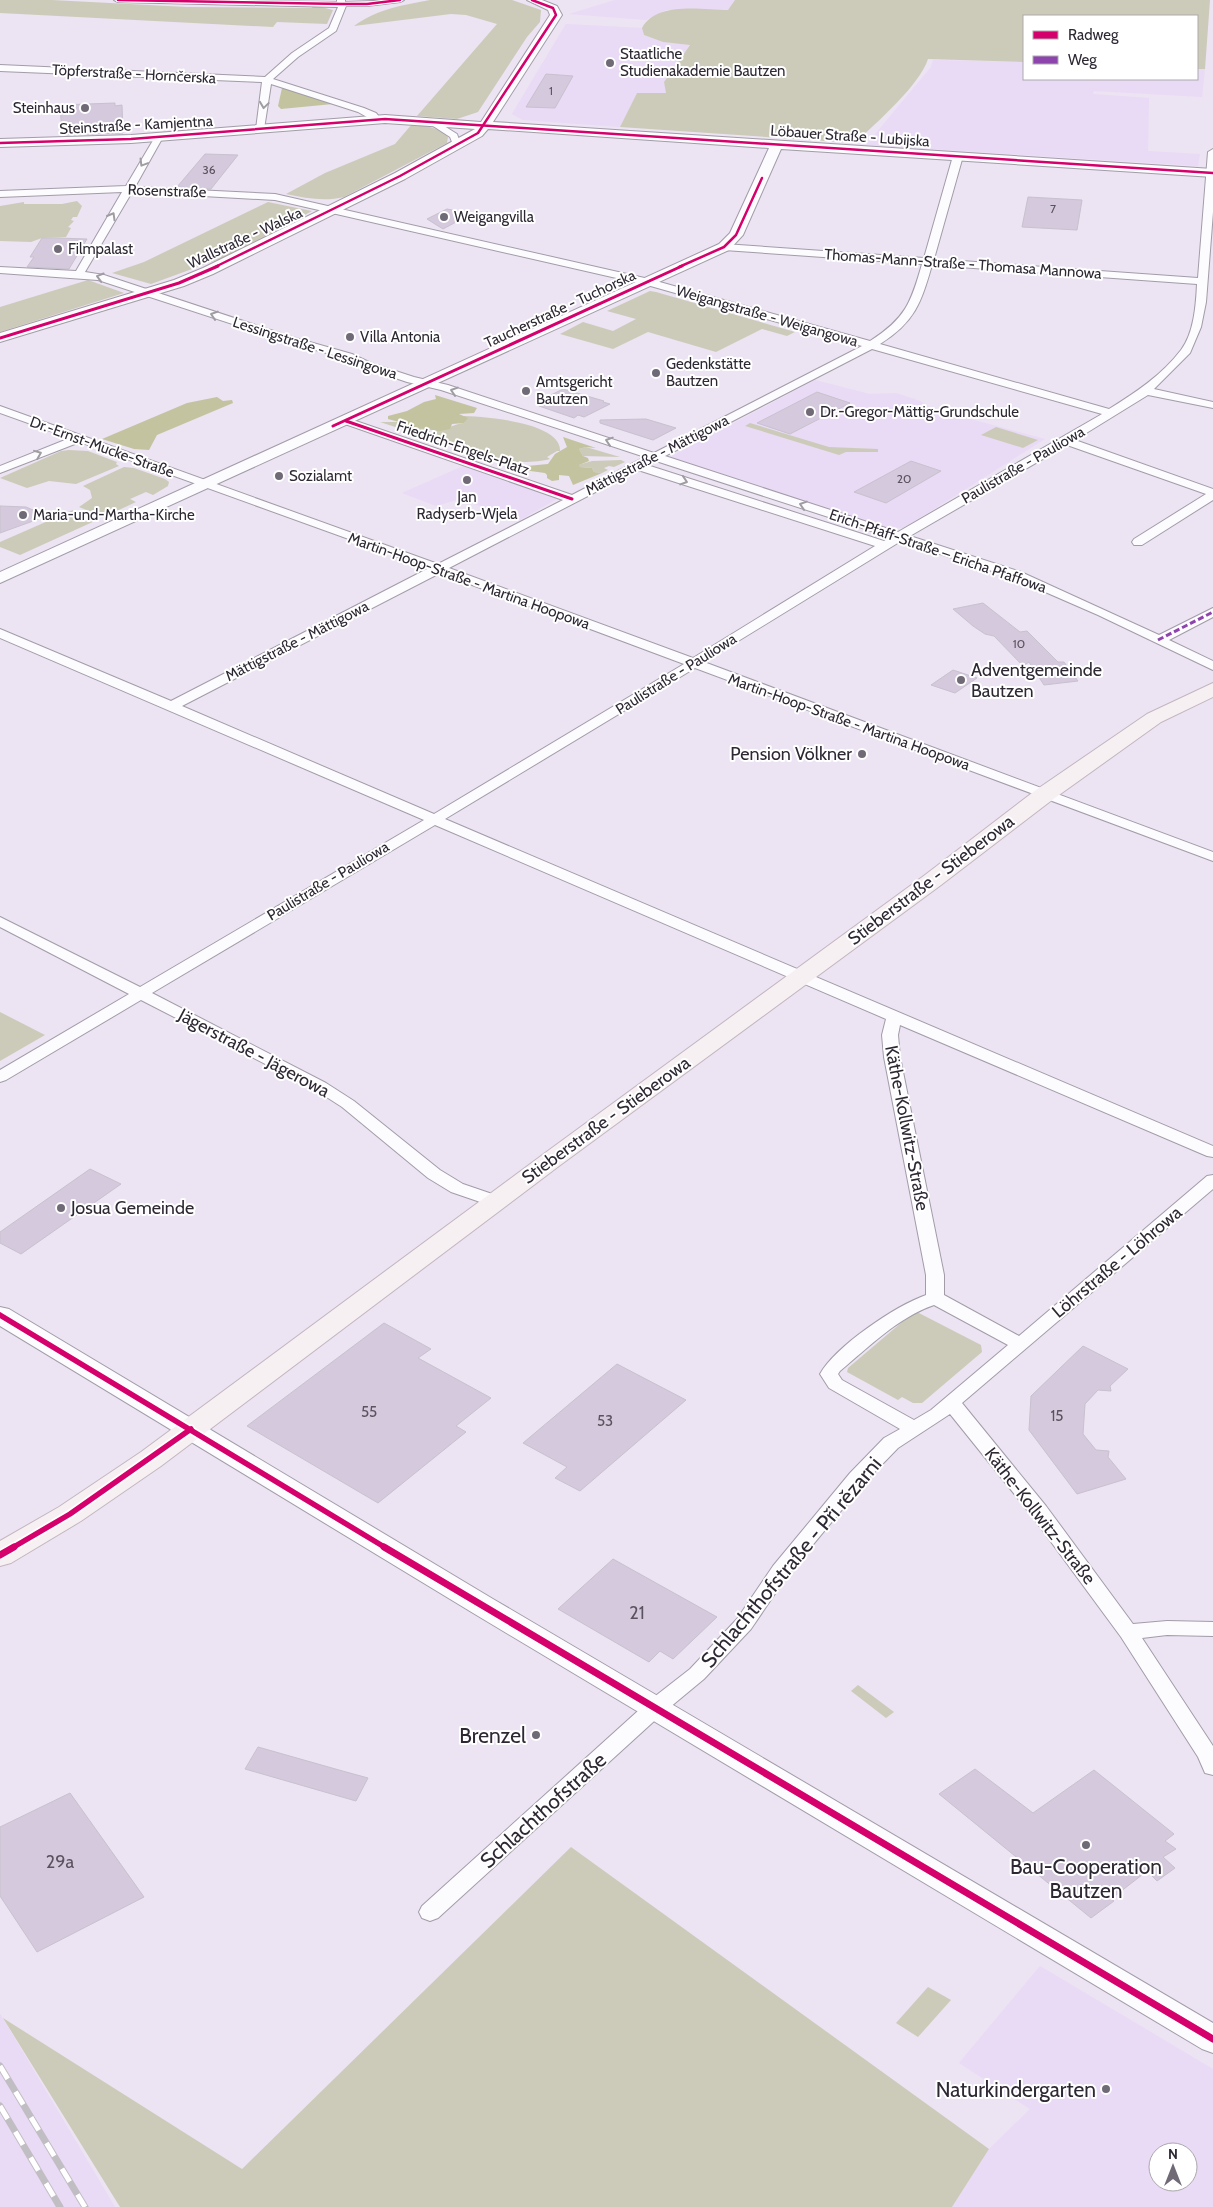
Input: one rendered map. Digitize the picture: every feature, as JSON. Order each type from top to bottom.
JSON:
[{"type":"main road","name":"Stieberstraße - Stieberowa","points":[[0,1554],[70,1514],[191,1430],[495,1201],[933,880],[1044,795],[1154,718],[1213,690]]},
{"type":"street","points":[[118,0],[373,4],[400,0]]},
{"type":"street","name":"Wallstraße - Walska","points":[[0,338],[208,272],[333,210],[453,148],[478,133],[556,15],[553,8],[532,0]]},
{"type":"street","points":[[260,129],[267,80],[295,55],[333,29],[342,7],[341,2]]},
{"type":"street","name":"Töpferstraße - Hornčerska","points":[[1,69],[267,80],[361,110],[373,115],[376,119]]},
{"type":"street","name":"Löbauer Straße - Lubijska","points":[[376,119],[1212,173]]},
{"type":"street","name":"Steinstraße - Kamjentna","points":[[0,143],[159,137],[376,119]]},
{"type":"street","points":[[433,122],[454,136],[456,142],[453,148]]},
{"type":"street","points":[[79,274],[159,137]]},
{"type":"street","name":"Taucherstraße - Tuchorska","points":[[0,578],[724,247],[736,235],[778,144]]},
{"type":"street","name":"Paulistraße - Pauliowa","points":[[0,1077],[568,740],[899,536],[1066,441],[1146,391],[1186,351],[1196,327],[1209,246],[1213,152]]},
{"type":"street","name":"Mättigstraße - Mättigowa","points":[[172,706],[871,345],[892,332],[908,317],[922,283],[958,156]]},
{"type":"street","name":"Rosenstraße","points":[[0,194],[127,189],[275,196],[333,210]]},
{"type":"street","name":"Weigangstraße - Weigangowa","points":[[333,210],[649,282],[1110,413]]},
{"type":"street","name":"Thomas-Mann-Straße - Thomasa Mannowa","points":[[724,247],[1202,281]]},
{"type":"street","name":"Lessingstraße - Lessingowa","points":[[0,270],[79,274],[100,277],[340,354],[367,365],[427,384],[444,387],[655,456]]},
{"type":"street","points":[[1146,391],[1213,405]]},
{"type":"street","name":"Dr.-Ernst-Mucke-Straße","points":[[0,410],[203,484]]},
{"type":"street","name":"Friedrich-Engels-Platz","points":[[346,421],[572,499]]},
{"type":"street","points":[[0,470],[77,439]]},
{"type":"street","points":[[1066,441],[1213,494]]},
{"type":"street","name":"Erich-Pfaff-Straße – Ericha Pfaffowa","points":[[655,456],[1017,575],[1057,591],[1213,666]]},
{"type":"street","name":"Erich-Pfaff-Straße – Ericha Pfaffowa","points":[[637,466],[885,545]]},
{"type":"street","name":"Martin-Hoop-Straße - Martina Hoopowa","points":[[203,484],[439,568],[1213,857]]},
{"type":"street","points":[[1138,542],[1213,494]]},
{"type":"street","points":[[1158,640],[1213,612]]},
{"type":"street","points":[[0,633],[1213,1152]]},
{"type":"street","name":"Jägerstraße - Jägerowa","points":[[0,921],[320,1086],[348,1104],[434,1174],[456,1188],[495,1201]]},
{"type":"street","name":"Käthe-Kollwitz-Straße","points":[[894,1017],[890,1035],[892,1057],[935,1275],[935,1298]]},
{"type":"street","name":"Löhrstraße - Löhrowa","points":[[951,1402],[1213,1180]]},
{"type":"street","points":[[914,1428],[835,1384],[830,1374],[833,1367],[885,1325],[918,1303],[935,1298],[1020,1344]]},
{"type":"street","points":[[0,1315],[492,1612],[1213,2039]]},
{"type":"street","name":"Käthe-Kollwitz-Straße","points":[[951,1402],[1039,1511],[1128,1632],[1207,1754],[1213,1767]]},
{"type":"street","name":"Schlachthofstraße - Při rězarni","points":[[656,1708],[697,1674],[744,1624],[780,1570],[856,1478],[892,1444],[938,1414],[951,1402]]},
{"type":"street","points":[[1128,1632],[1167,1628],[1213,1629]]},
{"type":"street","name":"Schlachthofstraße","points":[[430,1912],[656,1708]]},
{"type":"shaded area","points":[[615,0],[735,0],[728,10],[666,10],[646,20],[569,14]]},
{"type":"shaded area","name":"Staatliche Studienakademie Bautzen","points":[[566,24],[642,28],[644,35],[663,42],[690,44],[664,82],[667,94],[637,93],[620,127],[523,120],[512,114]]},
{"type":"shaded area","points":[[933,60],[1023,62],[1023,80],[1198,80],[1198,69],[1205,69],[1202,97],[1094,91],[1093,94],[1149,98],[1148,151],[1200,154],[1198,166],[866,145],[931,67]]},
{"type":"shaded area","points":[[815,380],[870,394],[896,393],[920,401],[933,409],[1045,439],[904,528],[885,527],[670,457]]},
{"type":"shaded area","name":"Jan Radyserb-Wjela","points":[[463,466],[557,499],[520,520],[460,499],[436,506],[402,493]]},
{"type":"shaded area","name":"Naturkindergarten","points":[[1040,1966],[1213,2069],[1213,2207],[952,2207],[989,2149],[1030,2109],[959,2063]]},
{"type":"shaded area","points":[[0,2014],[2,2017],[115,2207],[0,2207]]},
{"type":"green space","points":[[0,0],[52,0],[187,7],[312,8],[313,5],[333,10],[327,24],[277,22],[273,27],[0,13]]},
{"type":"green space","points":[[430,0],[512,0],[541,10],[540,22],[527,37],[478,112],[457,119],[417,116],[497,24],[466,15],[451,14],[354,26],[381,11]]},
{"type":"green space","points":[[735,0],[1210,0],[1205,69],[1198,69],[1198,15],[1023,15],[1023,62],[928,59],[916,81],[907,92],[855,143],[620,127],[637,93],[666,93],[664,82],[690,45],[663,42],[644,35],[642,28],[649,19],[669,10],[728,10]]},
{"type":"green space","points":[[282,88],[333,104],[281,109],[278,106]]},
{"type":"green space","points":[[412,124],[432,127],[441,131],[448,137],[447,143],[344,197],[322,199],[286,194],[325,173],[395,144]]},
{"type":"green space","points":[[77,201],[82,206],[77,217],[73,217],[71,220],[74,221],[68,227],[71,228],[66,237],[42,238],[31,242],[0,241],[0,206],[24,202],[24,204],[62,204]]},
{"type":"green space","points":[[268,202],[312,211],[233,254],[151,284],[112,273],[144,262]]},
{"type":"green space","points":[[88,280],[124,293],[0,332],[0,307]]},
{"type":"green space","points":[[650,291],[795,332],[787,336],[762,329],[716,352],[648,332],[613,349],[560,334],[583,322],[613,331],[636,319],[607,311]]},
{"type":"green space","points":[[435,395],[477,408],[474,413],[459,414],[468,418],[464,423],[452,424],[450,429],[440,431],[401,426],[399,422],[388,419],[388,416],[407,411],[424,402],[436,399]]},
{"type":"green space","points":[[217,397],[223,401],[232,400],[233,403],[157,435],[149,450],[134,449],[102,439],[187,403]]},
{"type":"green space","points":[[461,416],[502,419],[535,427],[548,433],[557,441],[560,451],[547,457],[550,459],[522,462],[486,459],[469,454],[454,448],[442,440],[435,430],[464,423],[467,418]]},
{"type":"green space","points":[[380,422],[400,422],[402,426],[429,429],[432,439]]},
{"type":"green space","points":[[750,423],[829,447],[878,449],[878,452],[846,452],[839,455],[745,426]]},
{"type":"green space","points":[[996,427],[1038,440],[1023,448],[981,435]]},
{"type":"green space","points":[[563,437],[596,448],[586,447],[579,449],[589,461],[579,465],[580,467],[592,468],[594,472],[602,473],[573,485],[569,476],[559,475],[559,480],[552,481],[547,478],[545,473],[523,470],[527,466],[548,464],[555,454],[567,447]]},
{"type":"green space","points":[[586,447],[620,457],[583,456],[579,449]]},
{"type":"green space","points":[[61,451],[88,451],[117,462],[116,464],[119,466],[76,484],[49,481],[27,488],[0,478]]},
{"type":"green space","points":[[621,460],[625,462],[614,467],[604,468],[608,470],[602,473],[594,472],[592,468],[580,467],[578,465],[592,461]]},
{"type":"green space","points":[[124,467],[134,468],[165,479],[169,482],[168,486],[153,495],[146,492],[130,499],[136,502],[104,517],[79,507],[92,498],[90,490],[83,486]]},
{"type":"green space","points":[[73,510],[97,520],[20,555],[0,547],[0,542]]},
{"type":"green space","points":[[0,1012],[45,1035],[0,1061]]},
{"type":"green space","points":[[915,1311],[981,1345],[982,1352],[922,1403],[913,1403],[902,1397],[898,1400],[847,1372],[848,1368]]},
{"type":"green space","points":[[858,1685],[894,1712],[886,1718],[851,1691]]},
{"type":"green space","points":[[571,1847],[989,2149],[952,2207],[120,2207],[3,2018],[242,2169]]},
{"type":"green space","points":[[928,1987],[951,2000],[918,2037],[896,2023]]},
{"type":"building","points":[[546,74],[573,76],[555,108],[526,107]]},
{"type":"building","points":[[115,103],[115,106],[122,105],[123,133],[62,135],[60,105]]},
{"type":"building","points":[[205,154],[238,155],[211,189],[177,187]]},
{"type":"building","points":[[1028,197],[1082,200],[1077,230],[1022,227]]},
{"type":"building","name":"Weigangvilla","points":[[447,209],[471,214],[443,229],[427,219]]},
{"type":"building","name":"Filmpalast","points":[[42,238],[87,239],[69,269],[27,267],[34,257],[30,257]]},
{"type":"building","points":[[563,389],[610,404],[584,417],[578,415],[574,418],[539,406],[543,404],[537,402]]},
{"type":"building","name":"Dr.-Gregor-Mättig-Grundschule","points":[[817,392],[850,403],[790,434],[757,423]]},
{"type":"building","points":[[646,419],[676,428],[653,440],[600,423],[600,420]]},
{"type":"building","points":[[911,461],[941,471],[886,503],[854,492]]},
{"type":"building","name":"Maria-und-Martha-Kirche","points":[[0,506],[26,507],[47,516],[0,533]]},
{"type":"building","points":[[983,603],[1020,632],[1027,631],[1058,662],[1064,662],[1078,681],[1044,685],[1029,662],[1023,666],[994,636],[985,634],[953,609]]},
{"type":"building","name":"Adventgemeinde Bautzen","points":[[953,670],[977,678],[955,693],[931,685]]},
{"type":"building","name":"Josua Gemeinde","points":[[90,1169],[121,1184],[21,1254],[0,1243],[0,1232]]},
{"type":"building","points":[[384,1323],[431,1349],[418,1358],[491,1398],[456,1426],[466,1432],[378,1503],[247,1426]]},
{"type":"building","points":[[1083,1346],[1128,1369],[1110,1386],[1111,1391],[1098,1390],[1085,1404],[1083,1434],[1096,1450],[1109,1451],[1108,1457],[1126,1479],[1077,1494],[1029,1430],[1031,1396]]},
{"type":"building","points":[[617,1364],[686,1400],[580,1491],[555,1478],[567,1467],[523,1443]]},
{"type":"building","points":[[613,1559],[717,1617],[673,1659],[660,1651],[649,1662],[558,1609]]},
{"type":"building","points":[[258,1747],[368,1778],[356,1801],[245,1769]]},
{"type":"building","name":"Bau-Cooperation Bautzen","points":[[975,1769],[1033,1813],[1094,1770],[1174,1834],[1165,1841],[1176,1849],[1163,1857],[1175,1868],[1157,1881],[1147,1871],[1111,1899],[1114,1901],[1091,1918],[939,1794]]},
{"type":"building","points":[[70,1793],[144,1897],[37,1952],[0,1896],[0,1827]]},
{"type":"railway","points":[[0,2066],[85,2207]]},
{"type":"railway","points":[[0,2106],[60,2207]]},
{"type":"marked path","points":[[1158,640],[1213,612]]},
{"type":"cycle path","points":[[118,0],[341,4],[367,4],[400,0]]},
{"type":"cycle path","points":[[0,338],[179,283],[208,271],[400,176],[478,133],[556,15],[553,8],[532,0]]},
{"type":"cycle path","points":[[0,143],[131,139],[385,119],[1213,173]]},
{"type":"cycle path","points":[[333,426],[724,247],[736,235],[762,178]]},
{"type":"cycle path","points":[[346,421],[572,499]]},
{"type":"cycle path","points":[[0,1315],[483,1606],[1213,2039]]},
{"type":"cycle path","points":[[0,1555],[70,1514],[191,1429]]},
{"type":"place","name":"Staatliche Studienakademie Bautzen","points":[[610,63]]},
{"type":"place","name":"Steinhaus","points":[[85,108]]},
{"type":"place","name":"Weigangvilla","points":[[444,217]]},
{"type":"place","name":"Filmpalast","points":[[58,249]]},
{"type":"place","name":"Villa Antonia","points":[[350,337]]},
{"type":"place","name":"Gedenkstätte Bautzen","points":[[656,373]]},
{"type":"place","name":"Amtsgericht Bautzen","points":[[526,391]]},
{"type":"place","name":"Dr.-Gregor-Mättig-Grundschule","points":[[810,412]]},
{"type":"place","name":"Sozialamt","points":[[279,476]]},
{"type":"place","name":"Jan Radyserb-Wjela","points":[[467,480]]},
{"type":"place","name":"Maria-und-Martha-Kirche","points":[[23,515]]},
{"type":"place","name":"Adventgemeinde Bautzen","points":[[961,680]]},
{"type":"place","name":"Pension Völkner","points":[[862,754]]},
{"type":"place","name":"Josua Gemeinde","points":[[61,1208]]},
{"type":"place","name":"Brenzel","points":[[536,1735]]},
{"type":"place","name":"Bau-Cooperation Bautzen","points":[[1086,1845]]},
{"type":"place","name":"Naturkindergarten","points":[[1106,2089]]}]
